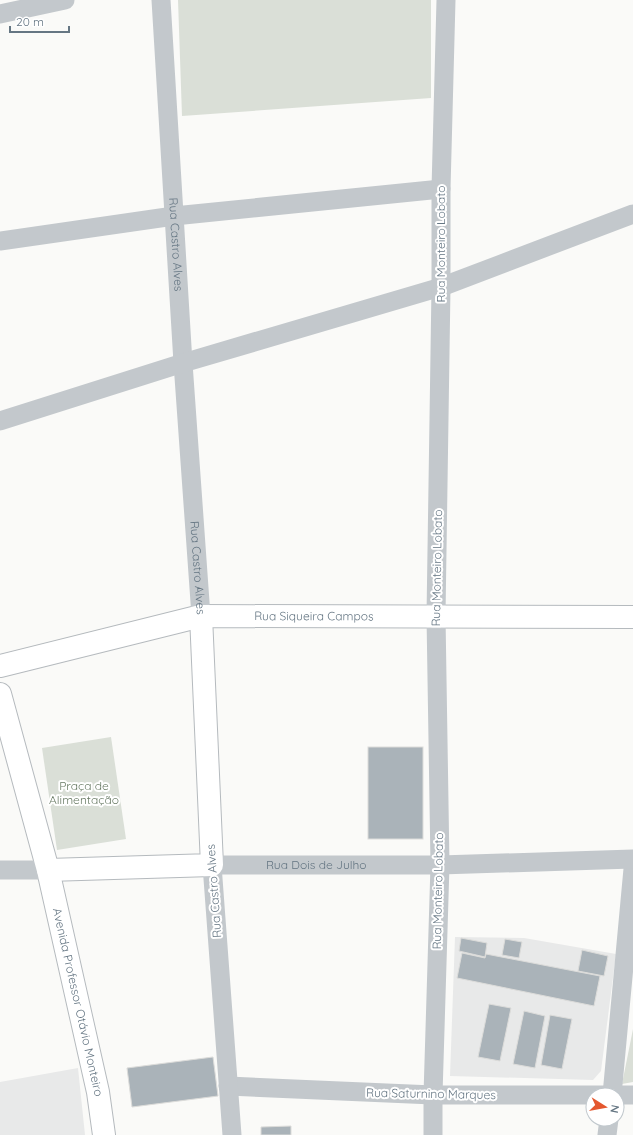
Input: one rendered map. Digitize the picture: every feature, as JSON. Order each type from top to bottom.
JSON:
[{"type":"main road","name":"Rua Siqueira Campos","points":[[0,666],[201,616],[633,617]]},
{"type":"main road","name":"Rua Castro Alves","points":[[201,616],[212,865]]},
{"type":"main road","name":"Avenida Professor Otávio Monteiro","points":[[0,694],[48,870],[98,1092],[104,1135]]},
{"type":"main road","name":"Rua Dois de Julho","points":[[48,870],[212,865]]},
{"type":"street","points":[[0,14],[65,0]]},
{"type":"street","name":"Rua Castro Alves","points":[[161,0],[183,363],[201,616]]},
{"type":"street","name":"Rua Monteiro Lobato","points":[[433,1135],[440,865],[436,616],[441,189],[446,0]]},
{"type":"street","points":[[0,241],[174,216],[441,189]]},
{"type":"street","points":[[0,421],[183,363],[441,287],[633,214]]},
{"type":"street","name":"Rua Dois de Julho","points":[[212,865],[440,865],[633,858]]},
{"type":"street","name":"Rua Castro Alves","points":[[212,865],[232,1135]]},
{"type":"street","points":[[613,1087],[628,986],[633,869]]},
{"type":"street","name":"Rua Dois de Julho","points":[[0,870],[48,870]]},
{"type":"street","name":"Rua Saturnino Marques","points":[[228,1086],[433,1095],[585,1095]]},
{"type":"shaded area","points":[[455,937],[524,938],[616,954],[601,1071],[593,1080],[450,1076]]},
{"type":"shaded area","points":[[78,1068],[85,1135],[0,1135],[0,1082]]},
{"type":"green space","points":[[178,0],[431,0],[431,98],[182,116]]},
{"type":"green space","name":"Praça de Alimentação","points":[[111,737],[126,839],[57,850],[42,748]]},
{"type":"green space","points":[[633,1029],[633,1082],[622,1084]]},
{"type":"building","points":[[368,747],[423,747],[423,839],[368,839]]},
{"type":"building","points":[[461,938],[487,943],[485,957],[459,951]]},
{"type":"building","points":[[505,939],[522,942],[519,958],[502,955]]},
{"type":"building","points":[[582,950],[608,956],[604,976],[578,971]]},
{"type":"building","points":[[462,953],[485,958],[486,954],[600,976],[594,1006],[457,978]]},
{"type":"building","points":[[489,1004],[511,1008],[500,1061],[478,1057]]},
{"type":"building","points":[[524,1011],[545,1016],[535,1068],[513,1064]]},
{"type":"building","points":[[550,1015],[572,1019],[562,1069],[541,1065]]},
{"type":"building","points":[[213,1057],[218,1096],[132,1107],[127,1068]]},
{"type":"building","points":[[291,1126],[291,1135],[261,1135],[261,1127]]}]
